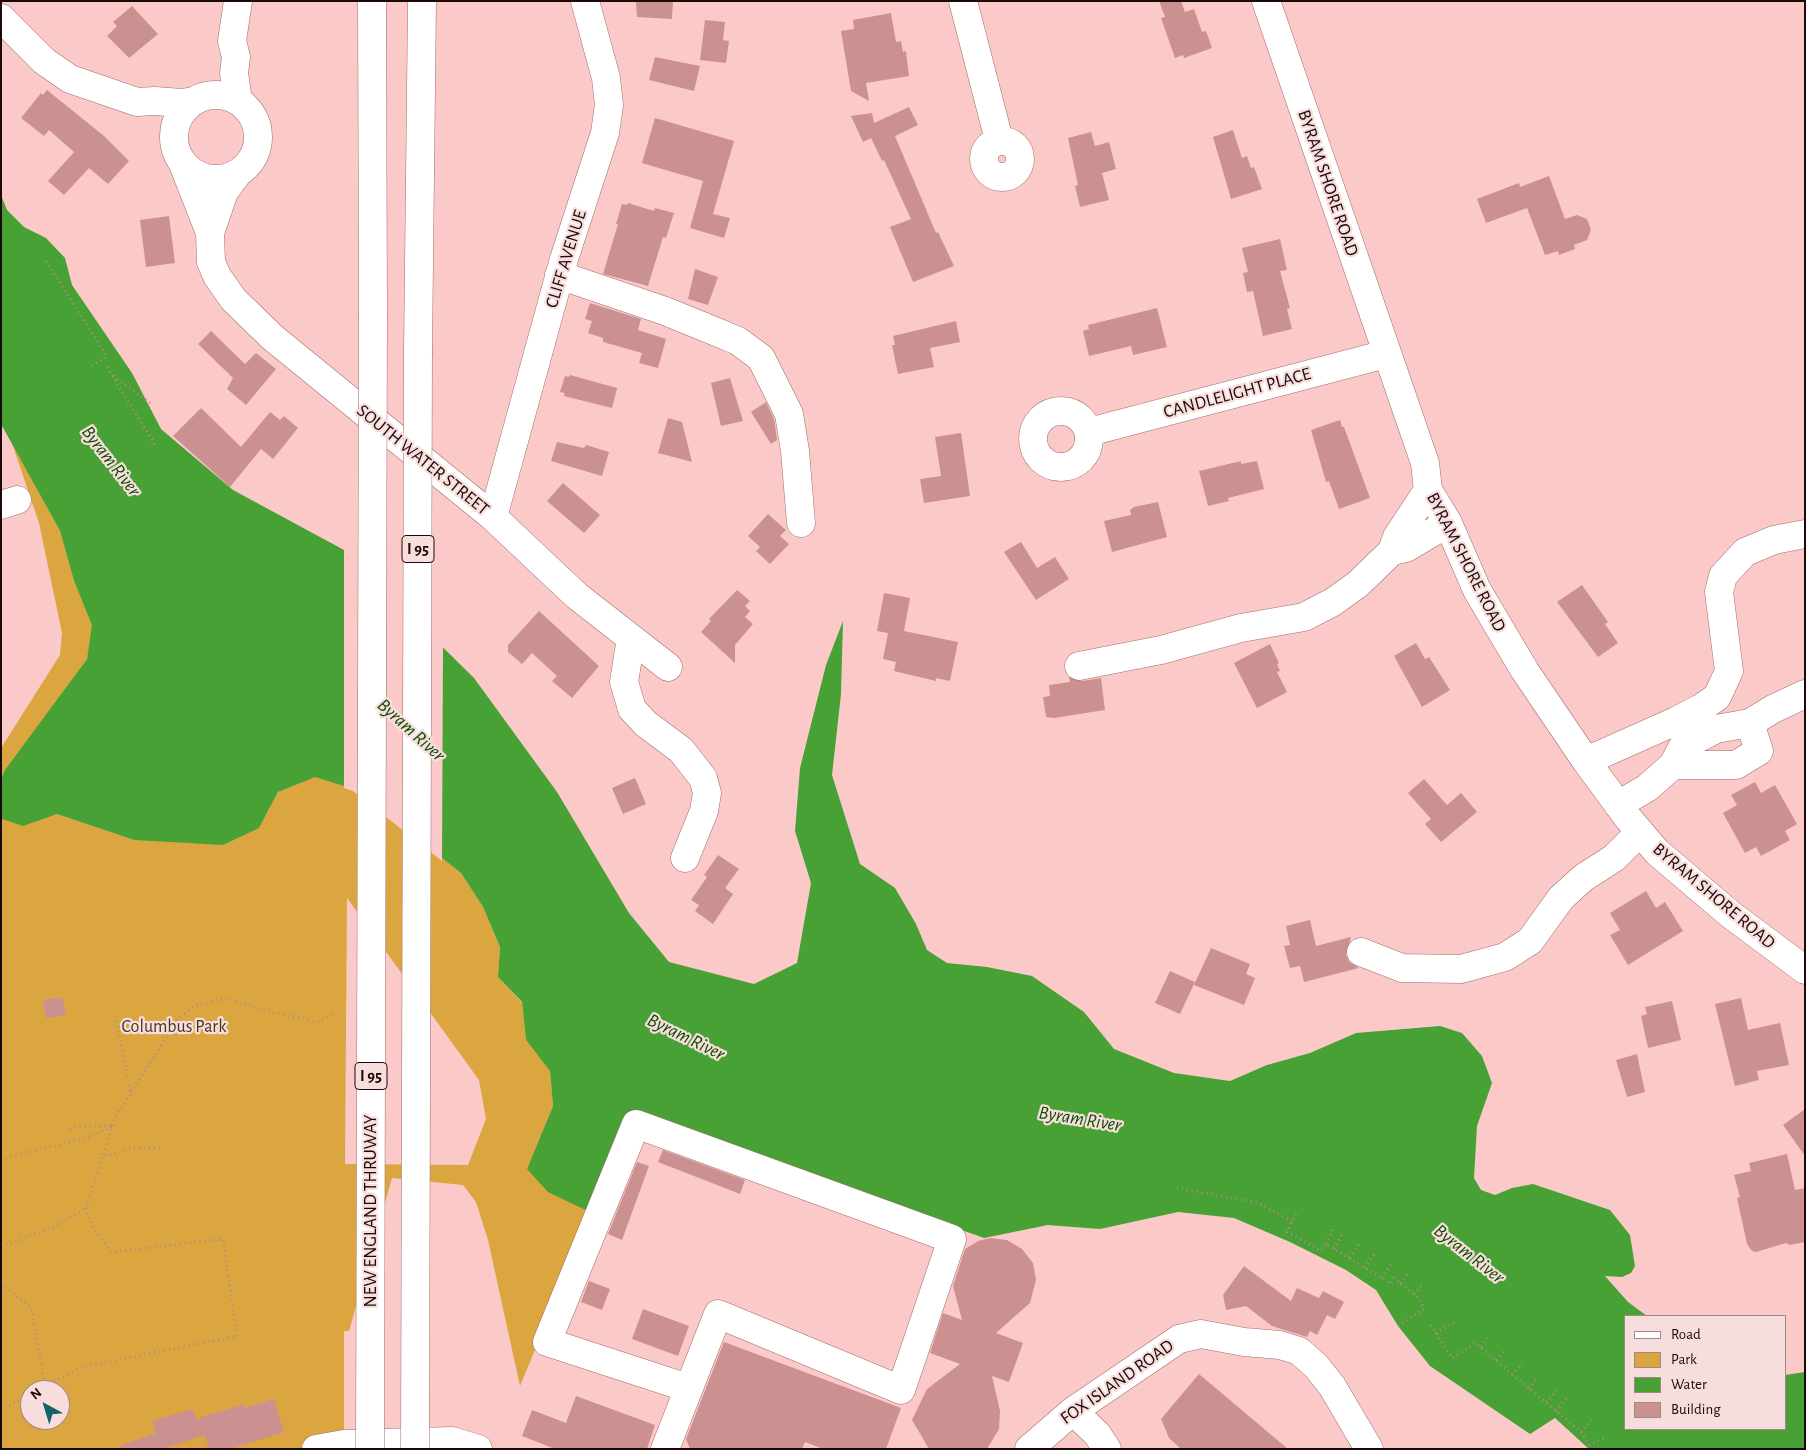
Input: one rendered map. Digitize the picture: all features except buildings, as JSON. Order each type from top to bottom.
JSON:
[{"type":"main road","points":[[238,1],[232,41],[236,57],[234,73],[238,101]]},
{"type":"main road","name":"NEW ENGLAND THRUWAY","points":[[370,1449],[372,1]]},
{"type":"main road","name":"I 95","points":[[415,1449],[418,352],[422,1]]},
{"type":"main road","name":"CLIFF AVENUE","points":[[493,517],[559,275],[605,133],[608,106],[606,78],[600,50],[585,1]]},
{"type":"main road","points":[[962,1],[999,140]]},
{"type":"main road","name":"BYRAM SHORE ROAD","points":[[1266,1],[1424,463],[1428,490],[1448,523],[1477,590],[1501,632],[1586,760],[1618,805],[1657,852],[1695,886],[1805,970]]},
{"type":"main road","points":[[1,18],[44,61],[70,79],[137,102],[182,103],[199,98],[216,94],[238,101],[254,119],[258,131],[258,143],[254,155],[238,173],[224,179],[208,179],[194,173],[179,156],[174,135],[176,122],[184,110],[199,98],[213,80],[222,52],[232,41]]},
{"type":"main road","name":"SOUTH WATER STREET","points":[[137,102],[179,156],[210,233],[211,262],[217,276],[251,318],[493,517],[553,576],[668,667]]},
{"type":"main road","name":"SOUTH WATER STREET","points":[[210,233],[224,192],[238,173]]},
{"type":"main road","points":[[559,275],[665,311],[720,333],[738,341],[761,358],[789,414],[795,451],[801,523]]},
{"type":"main road","name":"CANDLELIGHT PLACE","points":[[1089,432],[1386,354]]},
{"type":"main road","points":[[1079,666],[1161,650],[1241,628],[1304,617],[1333,602],[1358,584],[1392,551],[1396,537],[1428,490]]},
{"type":"main road","points":[[1392,551],[1406,548],[1448,523]]},
{"type":"main road","points":[[1586,760],[1684,717],[1717,697],[1729,671],[1719,592],[1723,576],[1745,552],[1774,540],[1805,534]]},
{"type":"main road","points":[[631,638],[624,682],[632,709],[646,724],[682,750],[703,778],[707,793],[704,811],[684,858]]},
{"type":"main road","points":[[1618,805],[1647,788],[1673,765],[1683,746],[1716,729],[1750,723],[1773,709],[1805,694]]},
{"type":"main road","points":[[1673,765],[1736,765],[1759,752],[1750,723]]},
{"type":"main road","points":[[1361,952],[1402,968],[1461,969],[1505,957],[1530,941],[1561,898],[1583,878],[1614,858],[1640,832]]},
{"type":"main road","points":[[665,1449],[718,1314],[901,1390],[952,1240],[636,1124],[547,1342],[688,1388]]},
{"type":"main road","name":"FOX ISLAND ROAD","points":[[1029,1449],[1073,1411],[1179,1339],[1202,1334],[1244,1342],[1280,1345],[1299,1351],[1316,1366],[1332,1386],[1369,1449]]},
{"type":"main road","points":[[1073,1411],[1097,1434],[1107,1449]]},
{"type":"main road","points":[[316,1449],[344,1444],[452,1441],[478,1449]]},
{"type":"path","points":[[46,261],[107,356],[92,366]]},
{"type":"path","points":[[107,367],[157,448]]},
{"type":"path","points":[[112,374],[153,405]]},
{"type":"path","points":[[56,1380],[83,1367],[237,1336],[223,1239],[112,1252],[93,1228],[86,1208],[113,1126],[131,1092],[180,1017],[194,1006],[224,998],[271,1012],[320,1022],[332,1015]]},
{"type":"path","points":[[116,1020],[131,1092]]},
{"type":"path","points":[[70,1129],[80,1126],[113,1126]]},
{"type":"path","points":[[1,1159],[91,1137],[113,1126]]},
{"type":"path","points":[[104,1156],[135,1148],[164,1148]]},
{"type":"path","points":[[1177,1188],[1259,1203],[1293,1222]]},
{"type":"path","points":[[1,1244],[10,1244],[57,1225],[86,1208]]},
{"type":"path","points":[[1296,1214],[1287,1232],[1322,1251],[1334,1228]]},
{"type":"path","points":[[1334,1249],[1343,1233]]},
{"type":"path","points":[[1350,1258],[1360,1243]]},
{"type":"path","points":[[1326,1244],[1391,1284],[1394,1278],[1419,1298],[1424,1309],[1398,1326]]},
{"type":"path","points":[[1365,1268],[1375,1253]]},
{"type":"path","points":[[1382,1278],[1391,1263]]},
{"type":"path","points":[[1400,1283],[1408,1273]]},
{"type":"path","points":[[1,1284],[31,1306],[44,1380]]},
{"type":"path","points":[[1414,1294],[1422,1285]]},
{"type":"path","points":[[1436,1333],[1456,1321]]},
{"type":"path","points":[[1431,1325],[1452,1358],[1476,1343],[1581,1432],[1590,1447],[1607,1436]]},
{"type":"path","points":[[1480,1347],[1489,1336]]},
{"type":"path","points":[[1496,1360],[1506,1349]]},
{"type":"path","points":[[1512,1375],[1522,1363]]},
{"type":"path","points":[[1530,1388],[1538,1377]]},
{"type":"path","points":[[1546,1402],[1556,1390]]},
{"type":"path","points":[[1556,1411],[1568,1396]]},
{"type":"path","points":[[1,1411],[20,1399]]},
{"type":"path","points":[[1581,1432],[1594,1418]]},
{"type":"green space","points":[[12,443],[60,531],[74,581],[93,625],[87,659],[6,770],[1,780],[1,748],[60,655],[62,633],[39,523]]},
{"type":"green space","name":"Columbus Park","points":[[315,776],[354,789],[461,873],[483,907],[500,947],[498,977],[522,1003],[526,1040],[550,1070],[553,1106],[527,1169],[592,1213],[520,1386],[488,1240],[476,1202],[463,1185],[392,1178],[349,1331],[344,1331],[344,1444],[316,1449],[1,1449],[1,818],[14,823],[57,814],[134,840],[259,828],[278,792]],"holes":[[[347,898],[479,1080],[486,1119],[468,1165],[345,1164]]]},
{"type":"water","name":"Byram River","points":[[1,195],[7,210],[24,227],[46,238],[65,258],[72,285],[132,373],[161,429],[233,490],[344,550],[474,678],[557,792],[629,913],[669,962],[754,984],[797,963],[811,883],[795,831],[800,768],[826,665],[843,621],[841,694],[832,775],[860,864],[895,888],[916,924],[927,950],[947,963],[987,967],[1032,976],[1084,1012],[1114,1049],[1174,1073],[1230,1081],[1267,1065],[1310,1053],[1356,1033],[1440,1026],[1462,1033],[1482,1056],[1492,1083],[1477,1126],[1474,1178],[1481,1190],[1495,1195],[1512,1188],[1533,1184],[1610,1210],[1630,1235],[1635,1266],[1631,1273],[1622,1277],[1605,1276],[1628,1302],[1646,1315],[1624,1315],[1624,1430],[1786,1430],[1786,1375],[1805,1372],[1805,1449],[1589,1449],[1555,1418],[1530,1434],[1430,1366],[1398,1326],[1376,1290],[1346,1270],[1290,1242],[1234,1218],[1178,1212],[1100,1229],[1048,1225],[984,1238],[630,1111],[592,1213],[548,1192],[527,1169],[553,1106],[550,1071],[526,1040],[522,1002],[498,977],[500,947],[483,907],[461,873],[354,789],[315,777],[278,792],[259,828],[223,845],[134,840],[57,814],[23,826],[2,819],[1,780],[5,770],[87,659],[92,625],[74,581],[60,531],[1,424]]},
{"type":"pier","points":[[344,548],[443,644],[442,861],[353,791],[344,788]]}]
